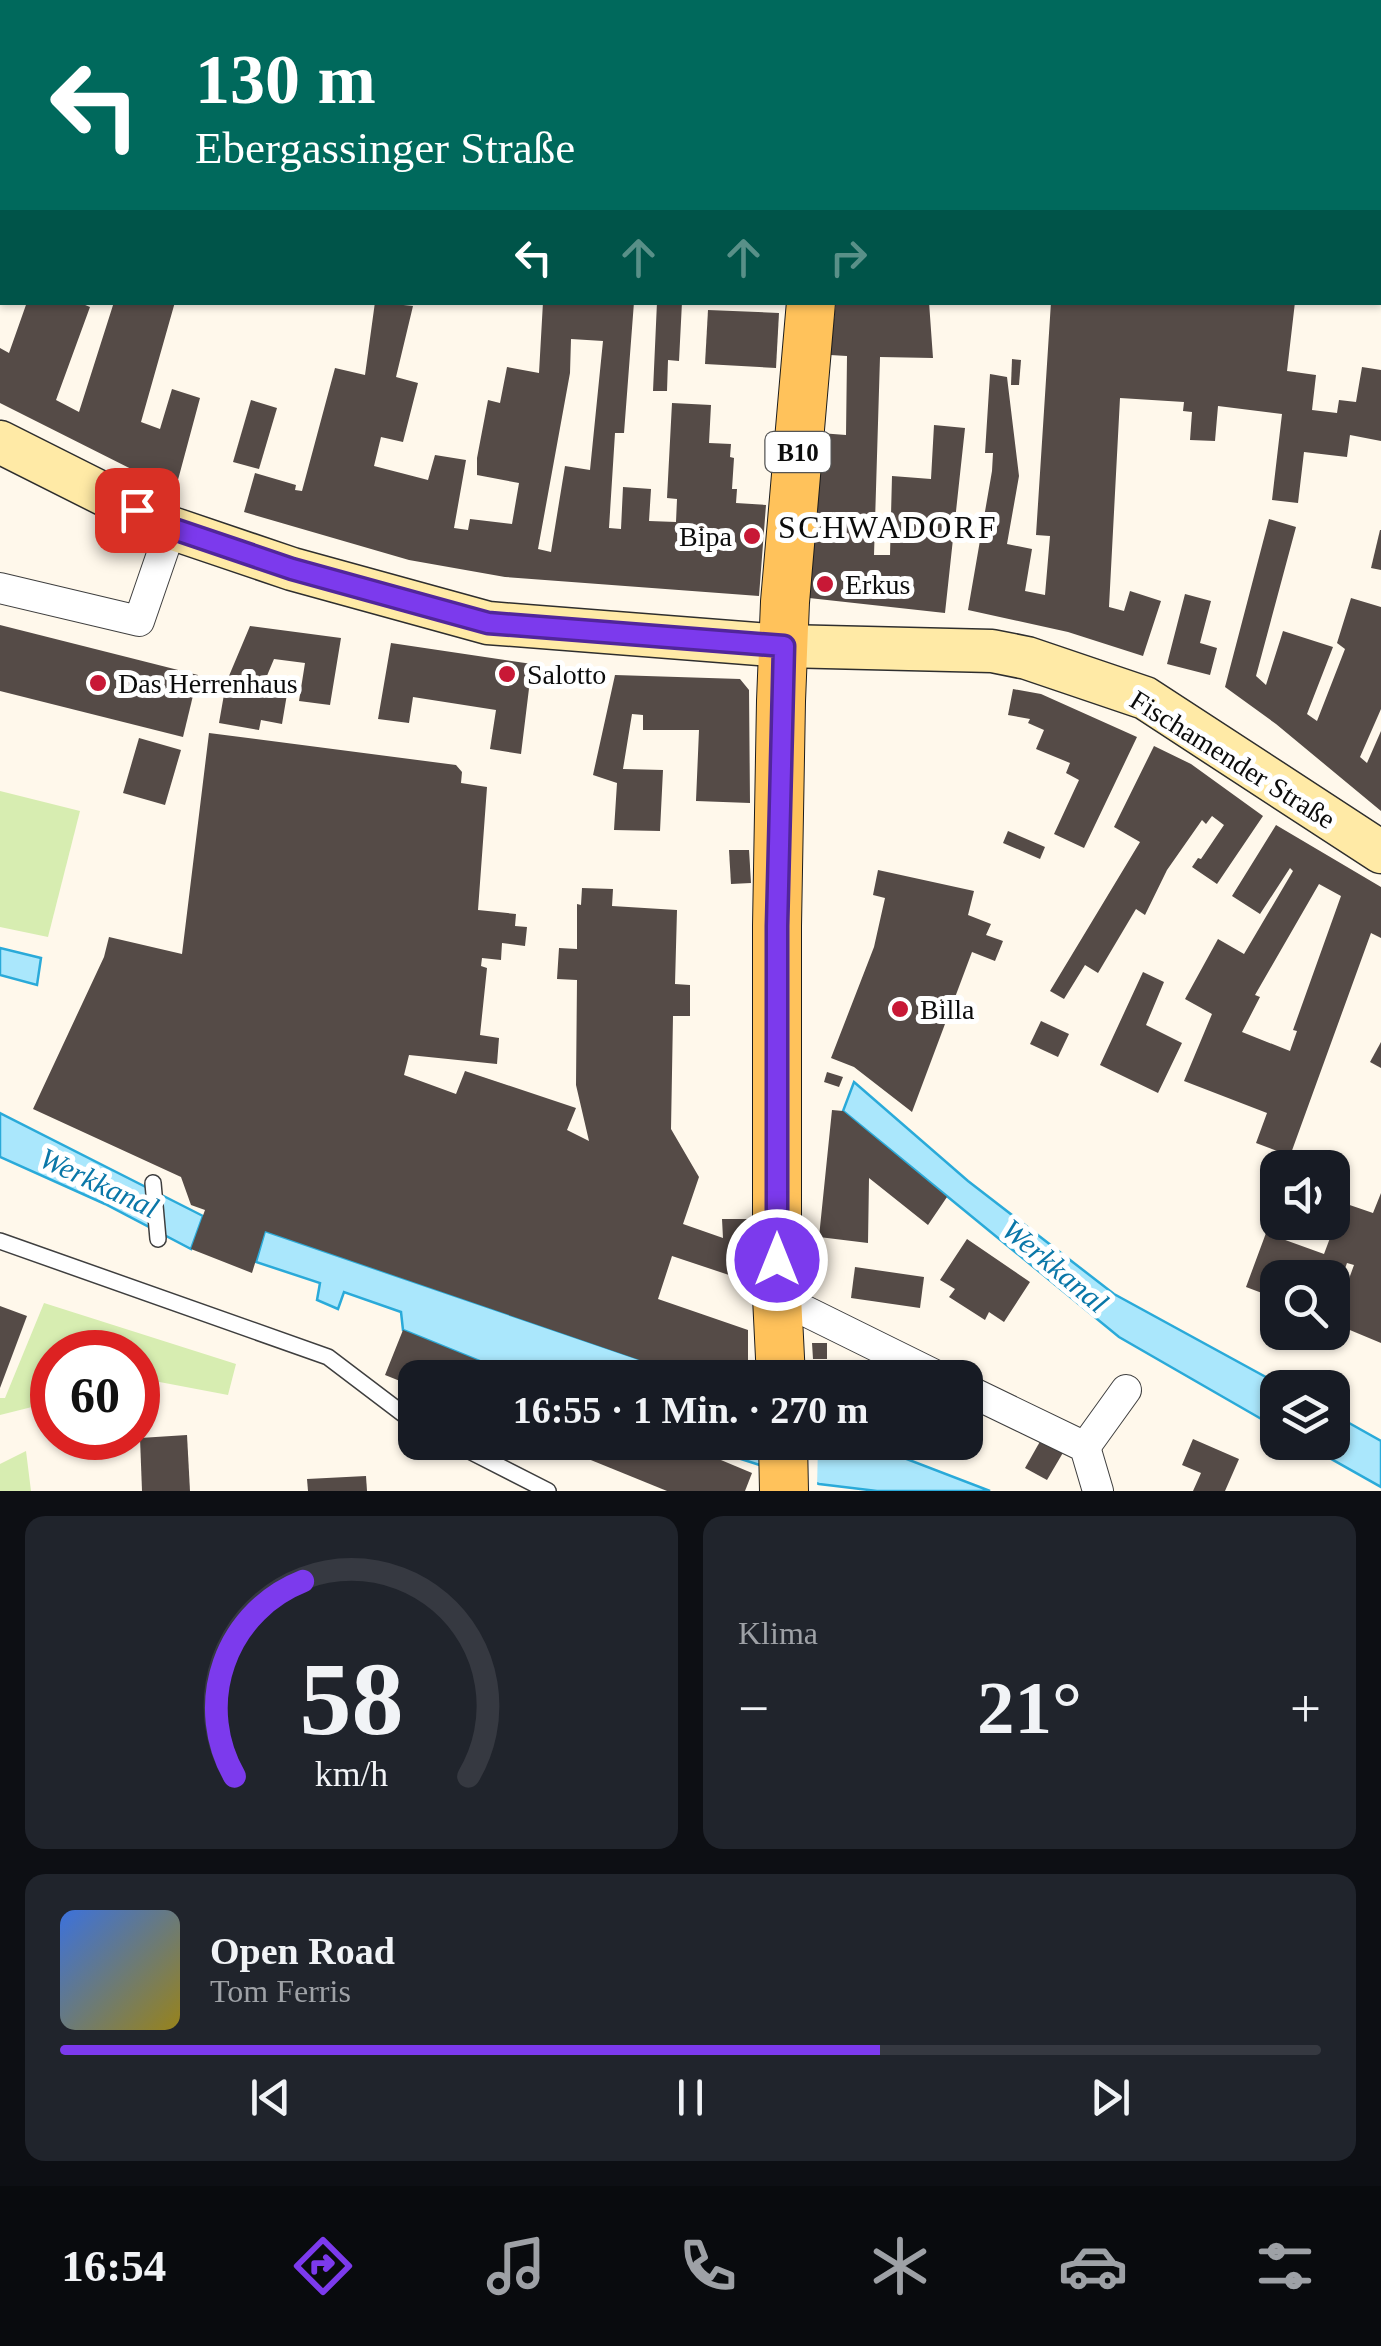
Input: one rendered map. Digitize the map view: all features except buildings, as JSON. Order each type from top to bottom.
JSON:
[{"type":"main road","name":"B10","points":[[780,1360],[777,926],[784,602],[812,305]]},
{"type":"main road","name":"Fischamender Straße","points":[[0,442],[171,528],[292,569],[488,623],[784,646],[992,651],[1027,658],[1145,698],[1381,852]]},
{"type":"street","points":[[0,588],[138,621],[171,528]]},
{"type":"street","points":[[778,1298],[904,1360]]},
{"type":"street","points":[[1085,1447],[1126,1390]]},
{"type":"street","points":[[983,1398],[1085,1447],[1098,1491]]},
{"type":"lane","points":[[153,1183],[158,1238]]},
{"type":"lane","points":[[0,1241],[328,1357],[398,1411]]},
{"type":"lane","points":[[487,1460],[548,1491]]},
{"type":"green space","points":[[0,791],[80,811],[48,937],[0,927]]},
{"type":"green space","points":[[44,1303],[129,1330],[33,1330]]},
{"type":"green space","points":[[30,1337],[30,1408],[0,1415],[0,1398],[5,1398]]},
{"type":"green space","points":[[160,1340],[236,1364],[228,1395],[160,1382]]},
{"type":"green space","points":[[26,1451],[31,1491],[0,1491],[0,1464]]},
{"type":"water","points":[[0,948],[41,958],[37,985],[0,975]]},
{"type":"water","name":"Werkkanal","points":[[854,1082],[968,1181],[1114,1294],[1260,1374],[1260,1418],[1119,1337],[843,1111]]},
{"type":"water","name":"Werkkanal","points":[[0,1113],[203,1216],[191,1249],[105,1204],[0,1157]]},
{"type":"water","points":[[265,1231],[642,1360],[477,1360],[403,1330],[401,1312],[344,1292],[338,1309],[317,1300],[320,1283],[256,1262]]},
{"type":"water","points":[[1350,1424],[1381,1441],[1381,1487],[1333,1460],[1350,1460]]},
{"type":"water","points":[[744,1460],[909,1460],[990,1491],[877,1491],[819,1484]]},
{"type":"pier","points":[[759,1460],[818,1460],[817,1489],[759,1470]]},
{"type":"place","name":"Bipa","points":[[752,536]]},
{"type":"place","name":"Erkus","points":[[825,584]]},
{"type":"place","name":"Salotto","points":[[507,674]]},
{"type":"place","name":"Das Herrenhaus","points":[[98,683]]},
{"type":"place","name":"Billa","points":[[900,1009]]},
{"type":"district","name":"SCHWADORF","points":[[888,527]]},
{"type":"route","points":[[137,510],[171,528],[292,569],[488,623],[784,646],[777,926],[777,1260]]}]
